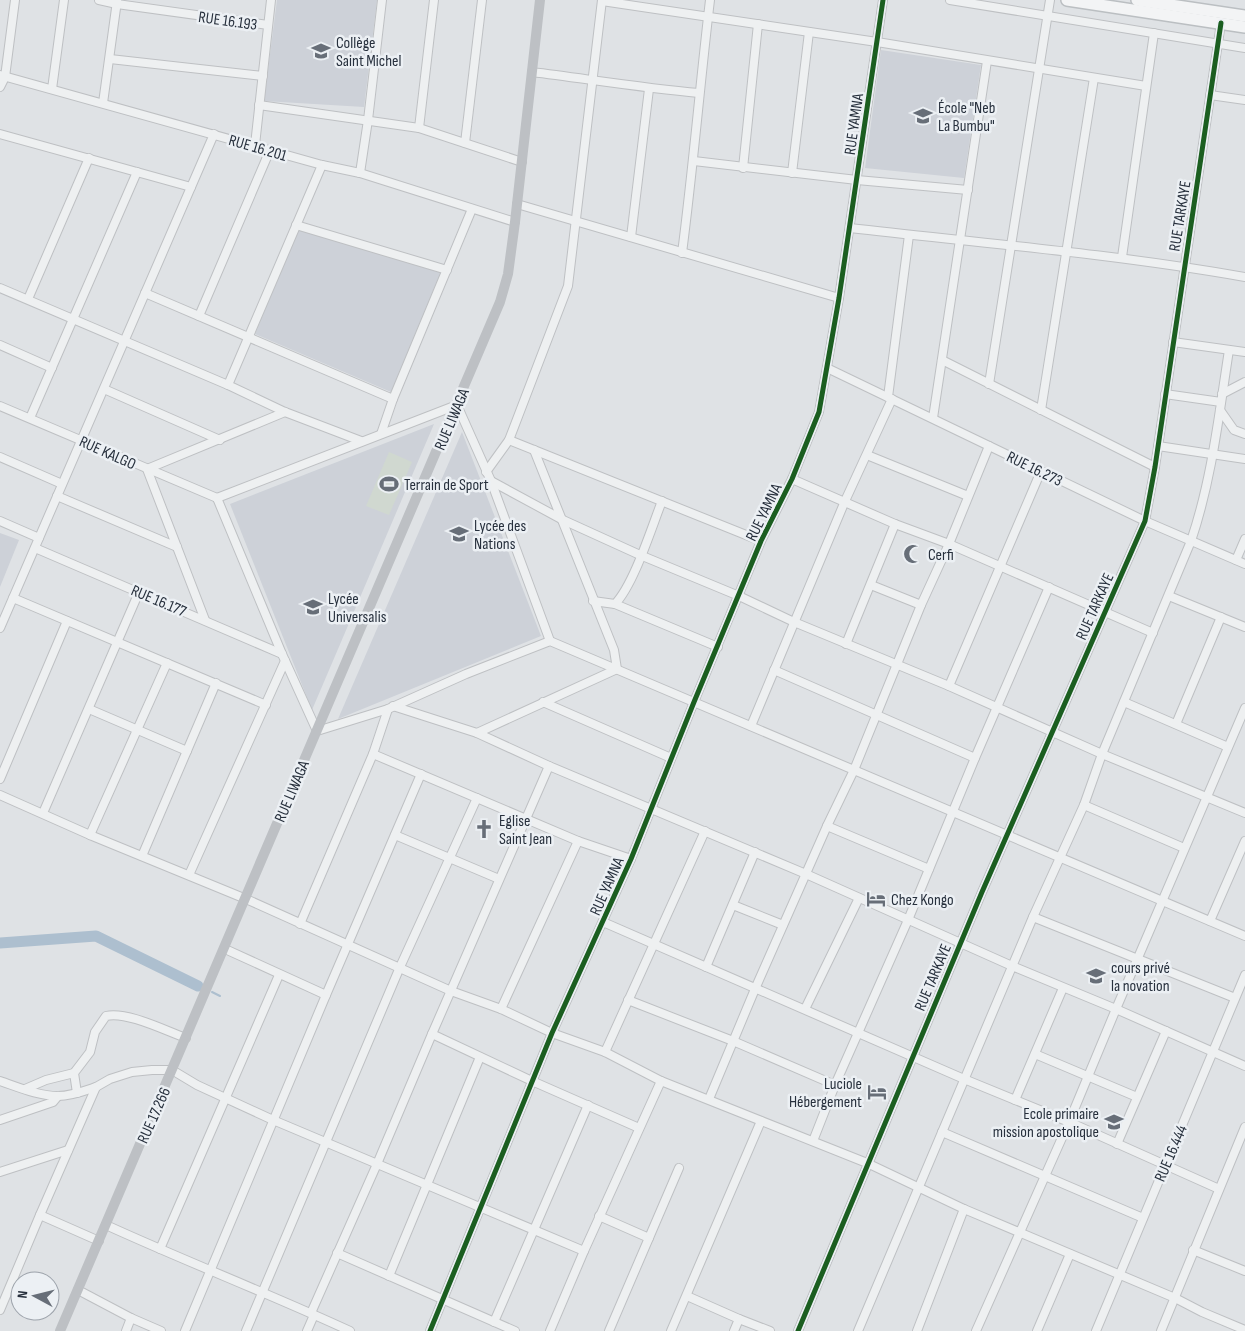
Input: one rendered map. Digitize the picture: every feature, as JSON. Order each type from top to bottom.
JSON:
[{"type":"main road","name":"RUE LIWAGA","points":[[246,900],[503,293],[508,274],[515,222],[540,0]]},
{"type":"main road","points":[[1068,0],[1118,4],[1245,27]]},
{"type":"main road","points":[[1136,0],[1245,16]]},
{"type":"main road","name":"RUE 17.266","points":[[60,1331],[246,900]]},
{"type":"street","points":[[0,87],[15,0]]},
{"type":"street","points":[[52,89],[64,0]]},
{"type":"street","name":"RUE 16.193","points":[[100,0],[268,25]]},
{"type":"street","points":[[255,145],[271,0]]},
{"type":"street","points":[[360,173],[382,0]]},
{"type":"street","points":[[419,128],[434,0]]},
{"type":"street","points":[[465,144],[482,0]]},
{"type":"street","points":[[486,472],[509,440],[568,286],[602,0],[1146,86]]},
{"type":"street","points":[[682,253],[694,162],[699,93],[710,0]]},
{"type":"street","name":"RUE YAMNA","points":[[430,1331],[552,1033],[631,859],[761,542],[792,479],[819,412],[828,368],[850,228],[883,0]]},
{"type":"street","points":[[950,0],[1245,48]]},
{"type":"street","points":[[990,384],[1050,0]]},
{"type":"street","points":[[103,103],[117,2]]},
{"type":"street","name":"RUE TARKAYE","points":[[798,1331],[960,943],[1144,521],[1155,467],[1221,23]]},
{"type":"street","points":[[743,168],[758,24]]},
{"type":"street","points":[[792,173],[809,32]]},
{"type":"street","points":[[1122,258],[1154,33]]},
{"type":"street","points":[[110,59],[263,76]]},
{"type":"street","points":[[933,418],[987,61]]},
{"type":"street","points":[[532,72],[648,89],[699,93]]},
{"type":"street","name":"RUE 16.201","points":[[3,76],[322,165],[360,173],[515,222]]},
{"type":"street","points":[[1041,410],[1094,78]]},
{"type":"street","points":[[631,237],[648,89]]},
{"type":"street","points":[[1210,95],[1245,100]]},
{"type":"street","points":[[259,106],[419,128],[522,162]]},
{"type":"street","points":[[0,134],[191,187]]},
{"type":"street","points":[[0,628],[214,134]]},
{"type":"street","points":[[199,316],[270,150]]},
{"type":"street","points":[[28,300],[89,158]]},
{"type":"street","points":[[694,162],[968,190]]},
{"type":"street","points":[[228,385],[322,165]]},
{"type":"street","points":[[30,418],[137,172]]},
{"type":"street","points":[[517,204],[839,298]]},
{"type":"street","points":[[381,434],[393,399],[472,209]]},
{"type":"street","points":[[296,225],[447,270]]},
{"type":"street","points":[[850,228],[1122,258],[1184,266],[1245,277]]},
{"type":"street","points":[[751,726],[890,398],[909,235]]},
{"type":"street","points":[[0,288],[228,385],[285,412],[361,441]]},
{"type":"street","points":[[145,293],[393,399]]},
{"type":"street","points":[[1173,342],[1245,352]]},
{"type":"street","points":[[0,345],[52,368]]},
{"type":"street","points":[[858,1331],[1032,917],[1084,805],[1102,754],[1191,541],[1201,512],[1213,454],[1229,350]]},
{"type":"street","points":[[942,360],[1155,467]]},
{"type":"street","name":"RUE 16.273","points":[[828,368],[1144,521],[1245,564]]},
{"type":"street","points":[[1166,394],[1221,402],[1245,382]]},
{"type":"street","points":[[104,389],[220,440]]},
{"type":"street","points":[[1221,402],[1234,430],[1245,434]]},
{"type":"street","points":[[550,641],[490,481],[456,405],[217,498],[284,658],[317,731],[390,708],[466,674],[550,641],[1245,936]]},
{"type":"street","name":"RUE KALGO","points":[[0,406],[217,498]]},
{"type":"street","points":[[205,620],[146,469],[285,412]]},
{"type":"street","points":[[509,440],[761,542]]},
{"type":"street","points":[[709,1099],[755,989],[827,826],[854,770],[920,605],[949,544],[989,446]]},
{"type":"street","points":[[1158,446],[1245,459]]},
{"type":"street","points":[[534,450],[614,650],[617,669]]},
{"type":"street","points":[[866,455],[968,496]]},
{"type":"street","points":[[0,457],[62,484]]},
{"type":"street","points":[[949,686],[1041,471]]},
{"type":"street","points":[[792,479],[895,524],[1001,566],[1154,633]]},
{"type":"street","points":[[490,481],[562,520],[640,555],[998,707],[1102,754],[1245,813]]},
{"type":"street","points":[[57,496],[177,547]]},
{"type":"street","points":[[615,604],[625,592],[662,501]]},
{"type":"street","points":[[0,520],[39,538]]},
{"type":"street","points":[[846,644],[895,524]]},
{"type":"street","points":[[1236,560],[1245,539]]},
{"type":"street","name":"RUE 16.177","points":[[35,548],[205,620],[284,658]]},
{"type":"street","points":[[871,585],[920,605]]},
{"type":"street","points":[[813,1142],[835,1085],[908,920],[1049,587]]},
{"type":"street","points":[[43,813],[139,592]]},
{"type":"street","points":[[1169,596],[1245,627]]},
{"type":"street","points":[[13,598],[266,705]]},
{"type":"street","points":[[593,601],[615,604],[718,647]]},
{"type":"street","points":[[1176,724],[1221,617]]},
{"type":"street","points":[[0,779],[67,621]]},
{"type":"street","points":[[189,875],[266,705],[284,658]]},
{"type":"street","points":[[90,835],[167,663]]},
{"type":"street","points":[[477,733],[617,669]]},
{"type":"street","points":[[774,670],[975,758]]},
{"type":"street","points":[[142,856],[216,684]]},
{"type":"street","points":[[543,702],[671,758]]},
{"type":"street","points":[[1124,702],[1228,747]]},
{"type":"street","points":[[390,708],[477,733],[650,809],[705,830],[1012,966],[1116,1009],[1245,1066]]},
{"type":"street","points":[[300,924],[373,754],[390,708]]},
{"type":"street","points":[[976,1331],[1069,1122],[1245,708]]},
{"type":"street","points":[[89,709],[187,751]]},
{"type":"street","points":[[373,754],[578,841],[631,859]]},
{"type":"street","points":[[307,1331],[337,1253],[549,766]]},
{"type":"street","points":[[185,1331],[421,774]]},
{"type":"street","points":[[0,795],[348,944],[451,991],[501,1009],[552,1033],[605,1052],[661,1081],[867,1164],[964,1209],[1175,1298],[1202,1312],[1245,1330]]},
{"type":"street","points":[[246,1331],[400,967],[477,798]]},
{"type":"street","points":[[1084,805],[1184,848]]},
{"type":"street","points":[[827,826],[929,869]]},
{"type":"street","points":[[605,1052],[705,830]]},
{"type":"street","points":[[395,835],[499,879]]},
{"type":"street","points":[[501,1009],[578,841]]},
{"type":"street","points":[[1210,921],[1245,841]]},
{"type":"street","points":[[706,967],[755,852]]},
{"type":"street","points":[[804,1009],[859,898]]},
{"type":"street","points":[[732,905],[783,926]]},
{"type":"street","points":[[1032,917],[1235,998]]},
{"type":"street","points":[[603,922],[964,1079],[1069,1122],[1219,1189]]},
{"type":"street","points":[[225,948],[279,975],[326,995]]},
{"type":"street","points":[[160,1249],[279,975]]},
{"type":"street","name":"RUE 16.444","points":[[1096,1331],[1245,975]]},
{"type":"street","points":[[1015,1100],[1063,988]]},
{"type":"street","points":[[628,1000],[733,1041],[835,1085]]},
{"type":"street","points":[[25,1089],[46,1080],[74,1074],[90,1052],[97,1028],[104,1018],[109,1015],[130,1018],[186,1038]]},
{"type":"street","points":[[1117,1144],[1166,1031]]},
{"type":"street","points":[[432,1034],[638,1128]]},
{"type":"street","points":[[1035,1054],[1137,1098]]},
{"type":"street","points":[[389,1276],[480,1057]]},
{"type":"street","points":[[0,1081],[45,1095],[58,1096],[96,1087],[110,1079],[132,1072],[172,1070],[197,1085],[326,1143],[584,1251]]},
{"type":"street","points":[[74,1074],[77,1092]]},
{"type":"street","points":[[550,1331],[638,1128],[661,1081]]},
{"type":"street","points":[[0,1310],[2,1299],[96,1087]]},
{"type":"street","points":[[0,1120],[53,1102],[58,1096]]},
{"type":"street","points":[[494,1322],[588,1105]]},
{"type":"street","points":[[671,1331],[761,1121]]},
{"type":"street","points":[[942,1132],[1143,1218]]},
{"type":"street","points":[[1161,1331],[1193,1250],[1244,1132]]},
{"type":"street","points":[[0,1172],[68,1150]]},
{"type":"street","points":[[609,1331],[679,1168]]},
{"type":"street","points":[[917,1331],[964,1209]]},
{"type":"street","points":[[40,1215],[99,1241]]},
{"type":"street","points":[[599,1216],[649,1238]]},
{"type":"street","points":[[106,1225],[262,1291],[350,1331]]},
{"type":"street","points":[[1193,1250],[1245,1271]]},
{"type":"street","points":[[337,1253],[515,1331]]},
{"type":"street","points":[[1037,1331],[1070,1254]]},
{"type":"street","points":[[78,1290],[131,1318],[161,1331]]},
{"type":"street","points":[[687,1296],[770,1331]]},
{"type":"street","points":[[126,1331],[131,1318]]},
{"type":"street","points":[[734,1331],[739,1319]]},
{"type":"shaded area","name":"Collège Saint Michel","points":[[277,0],[377,0],[364,107],[264,101]]},
{"type":"shaded area","name":"École \"Neb La Bumbu\"","points":[[881,50],[981,65],[964,178],[865,168]]},
{"type":"shaded area","points":[[299,228],[444,273],[391,392],[255,334]]},
{"type":"shaded area","name":"Lycée Universalis","points":[[434,424],[312,710],[230,504]]},
{"type":"shaded area","name":"Lycée des Nations","points":[[462,432],[541,636],[338,719]]},
{"type":"shaded area","name":"Terrain de Sport","points":[[389,452],[412,462],[389,515],[366,506]]},
{"type":"shaded area","points":[[0,533],[19,540],[0,587]]},
{"type":"waterway","points":[[0,943],[96,936],[198,986]]},
{"type":"waterway","points":[[212,992],[220,996]]},
{"type":"cycle path","points":[[430,1331],[552,1033],[631,859],[761,541],[792,479],[819,412],[839,298],[883,0]]},
{"type":"cycle path","points":[[798,1331],[982,892],[1145,521],[1155,467],[1221,23]]},
{"type":"place","name":"Collège Saint Michel","points":[[321,51]]},
{"type":"place","name":"École \"Neb La Bumbu\"","points":[[923,116]]},
{"type":"place","name":"Terrain de Sport","points":[[389,484]]},
{"type":"place","name":"Lycée des Nations","points":[[459,534]]},
{"type":"place","name":"Cerfi","points":[[913,554]]},
{"type":"place","name":"Lycée Universalis","points":[[313,607]]},
{"type":"place","name":"Eglise Saint Jean","points":[[484,829]]},
{"type":"place","name":"Chez Kongo","points":[[876,899]]},
{"type":"place","name":"cours privé la novation","points":[[1096,976]]},
{"type":"place","name":"Luciole Hébergement","points":[[877,1092]]},
{"type":"place","name":"Ecole primaire mission apostolique","points":[[1114,1122]]}]
